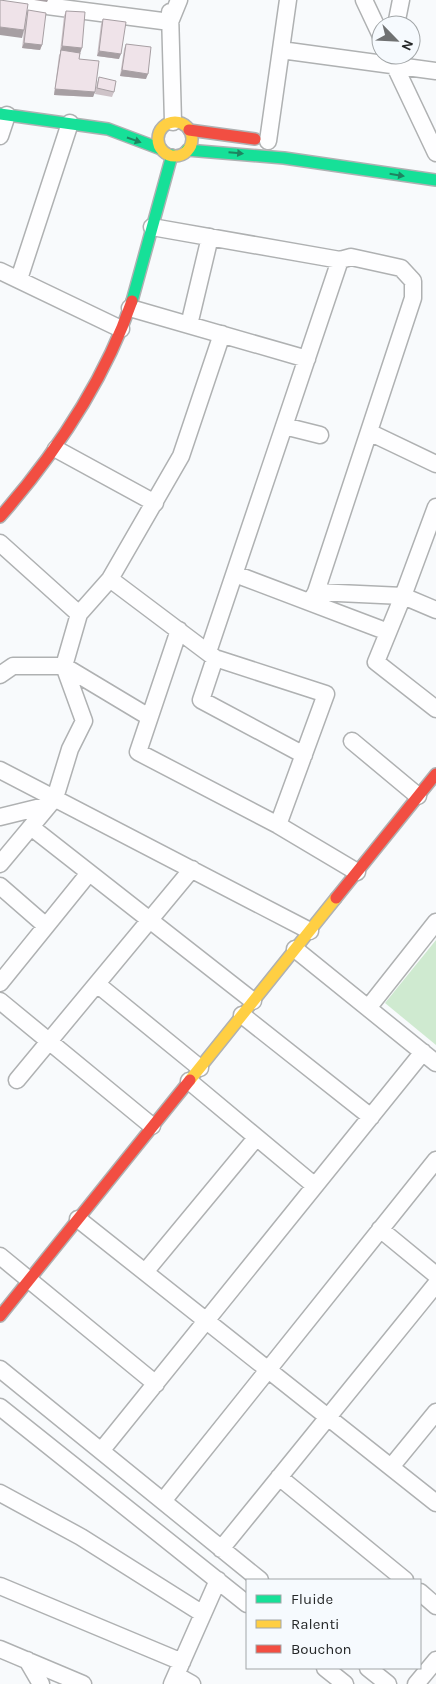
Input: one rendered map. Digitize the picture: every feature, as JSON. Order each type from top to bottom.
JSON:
[{"type":"street","points":[[0,0],[170,22]]},
{"type":"street","points":[[161,149],[158,136],[169,123],[170,0]]},
{"type":"street","points":[[170,22],[179,0]]},
{"type":"street","points":[[146,125],[179,122],[190,130],[273,141],[281,50],[288,0]]},
{"type":"street","points":[[364,0],[371,15]]},
{"type":"street","points":[[398,15],[401,0]]},
{"type":"street","points":[[281,50],[371,56]]},
{"type":"street","points":[[395,65],[436,154]]},
{"type":"street","points":[[416,65],[436,71]]},
{"type":"street","points":[[0,136],[4,114],[108,129],[178,156],[187,150],[192,137],[190,130]]},
{"type":"street","points":[[19,279],[70,123]]},
{"type":"street","points":[[108,129],[129,125]]},
{"type":"street","points":[[187,150],[284,158],[436,180]]},
{"type":"street","points":[[0,517],[75,423],[100,376],[130,308],[172,155]]},
{"type":"street","points":[[152,227],[340,260],[351,257],[401,268],[413,281],[413,298],[314,596]]},
{"type":"street","points":[[190,325],[210,237]]},
{"type":"street","points":[[304,755],[200,700],[235,574],[340,260]]},
{"type":"street","points":[[0,271],[121,329]]},
{"type":"street","points":[[130,308],[307,358]]},
{"type":"street","points":[[0,864],[52,802],[70,749],[84,721],[64,666],[79,614],[110,579],[156,503],[181,456],[222,334]]},
{"type":"street","points":[[284,426],[320,435]]},
{"type":"street","points":[[369,432],[436,464]]},
{"type":"street","points":[[56,449],[156,503]]},
{"type":"street","points":[[436,507],[376,662],[436,709]]},
{"type":"street","points":[[0,542],[79,614]]},
{"type":"street","points":[[235,574],[314,596],[388,632]]},
{"type":"street","points":[[110,579],[212,655],[326,694],[278,825]]},
{"type":"street","points":[[314,596],[403,596],[436,610]]},
{"type":"street","points":[[179,630],[138,752],[278,825],[357,872]]},
{"type":"street","points":[[0,675],[13,666],[64,666],[149,717]]},
{"type":"street","points":[[352,741],[418,796]]},
{"type":"street","points":[[0,770],[52,802],[192,870],[310,931]]},
{"type":"street","points":[[0,1316],[436,774]]},
{"type":"street","points":[[0,817],[52,802]]},
{"type":"street","points":[[31,827],[253,1001]]},
{"type":"street","points":[[16,1080],[50,1042],[192,870]]},
{"type":"street","points":[[0,983],[89,873]]},
{"type":"street","points":[[0,886],[46,926]]},
{"type":"street","points":[[368,1008],[436,922]]},
{"type":"street","points":[[295,949],[436,1063]]},
{"type":"street","points":[[97,984],[200,1068]]},
{"type":"street","points":[[0,1001],[152,1126]]},
{"type":"street","points":[[242,1015],[370,1117]]},
{"type":"street","points":[[101,1451],[423,1052]]},
{"type":"street","points":[[189,1081],[315,1186]]},
{"type":"street","points":[[145,1272],[256,1138]]},
{"type":"street","points":[[163,1501],[436,1160]]},
{"type":"street","points":[[78,1218],[436,1504]]},
{"type":"street","points":[[380,1229],[436,1276]]},
{"type":"street","points":[[0,1256],[156,1384]]},
{"type":"street","points":[[221,1549],[436,1284]]},
{"type":"street","points":[[0,1369],[259,1579]]},
{"type":"street","points":[[0,1407],[246,1603]]},
{"type":"street","points":[[391,1468],[436,1412]]},
{"type":"street","points":[[280,1477],[404,1579]]},
{"type":"street","points":[[0,1493],[81,1537],[203,1614]]},
{"type":"street","points":[[177,1674],[218,1580]]},
{"type":"street","points":[[0,1586],[177,1674],[192,1684]]},
{"type":"street","points":[[421,1593],[436,1606]]},
{"type":"street","points":[[0,1649],[83,1684]]},
{"type":"street","points":[[26,1660],[41,1684]]},
{"type":"street","points":[[416,1684],[436,1660]]},
{"type":"street","points":[[326,1669],[345,1684]]},
{"type":"street","points":[[369,1669],[388,1684]]},
{"type":"green space","points":[[436,940],[436,1045],[385,1003]]},
{"type":"building","points":[[0,0],[28,4],[24,30],[0,27]]},
{"type":"building","points":[[28,10],[46,13],[42,45],[24,43]]},
{"type":"building","points":[[66,11],[85,12],[82,48],[62,46]]},
{"type":"building","points":[[103,19],[126,22],[121,54],[99,51]]},
{"type":"building","points":[[126,44],[151,47],[148,74],[122,70]]},
{"type":"building","points":[[61,50],[80,53],[79,59],[99,61],[95,92],[55,89]]},
{"type":"building","points":[[99,77],[116,81],[114,92],[97,88]]},
{"type":"traffic: fast","points":[[0,114],[108,129],[161,149]]},
{"type":"traffic: fast","points":[[187,150],[284,158],[436,180]]},
{"type":"traffic: fast","points":[[132,301],[172,155]]},
{"type":"traffic: slow","points":[[175,122],[187,127],[192,139],[187,151],[175,156],[163,151],[158,139],[163,127],[175,122]]},
{"type":"traffic: slow","points":[[190,1080],[336,898]]},
{"type":"traffic: jam","points":[[189,130],[255,139]]},
{"type":"traffic: jam","points":[[0,517],[21,493],[59,442],[93,388],[121,331],[132,301]]},
{"type":"traffic: jam","points":[[336,898],[436,774]]},
{"type":"traffic: jam","points":[[0,1316],[190,1080]]}]
